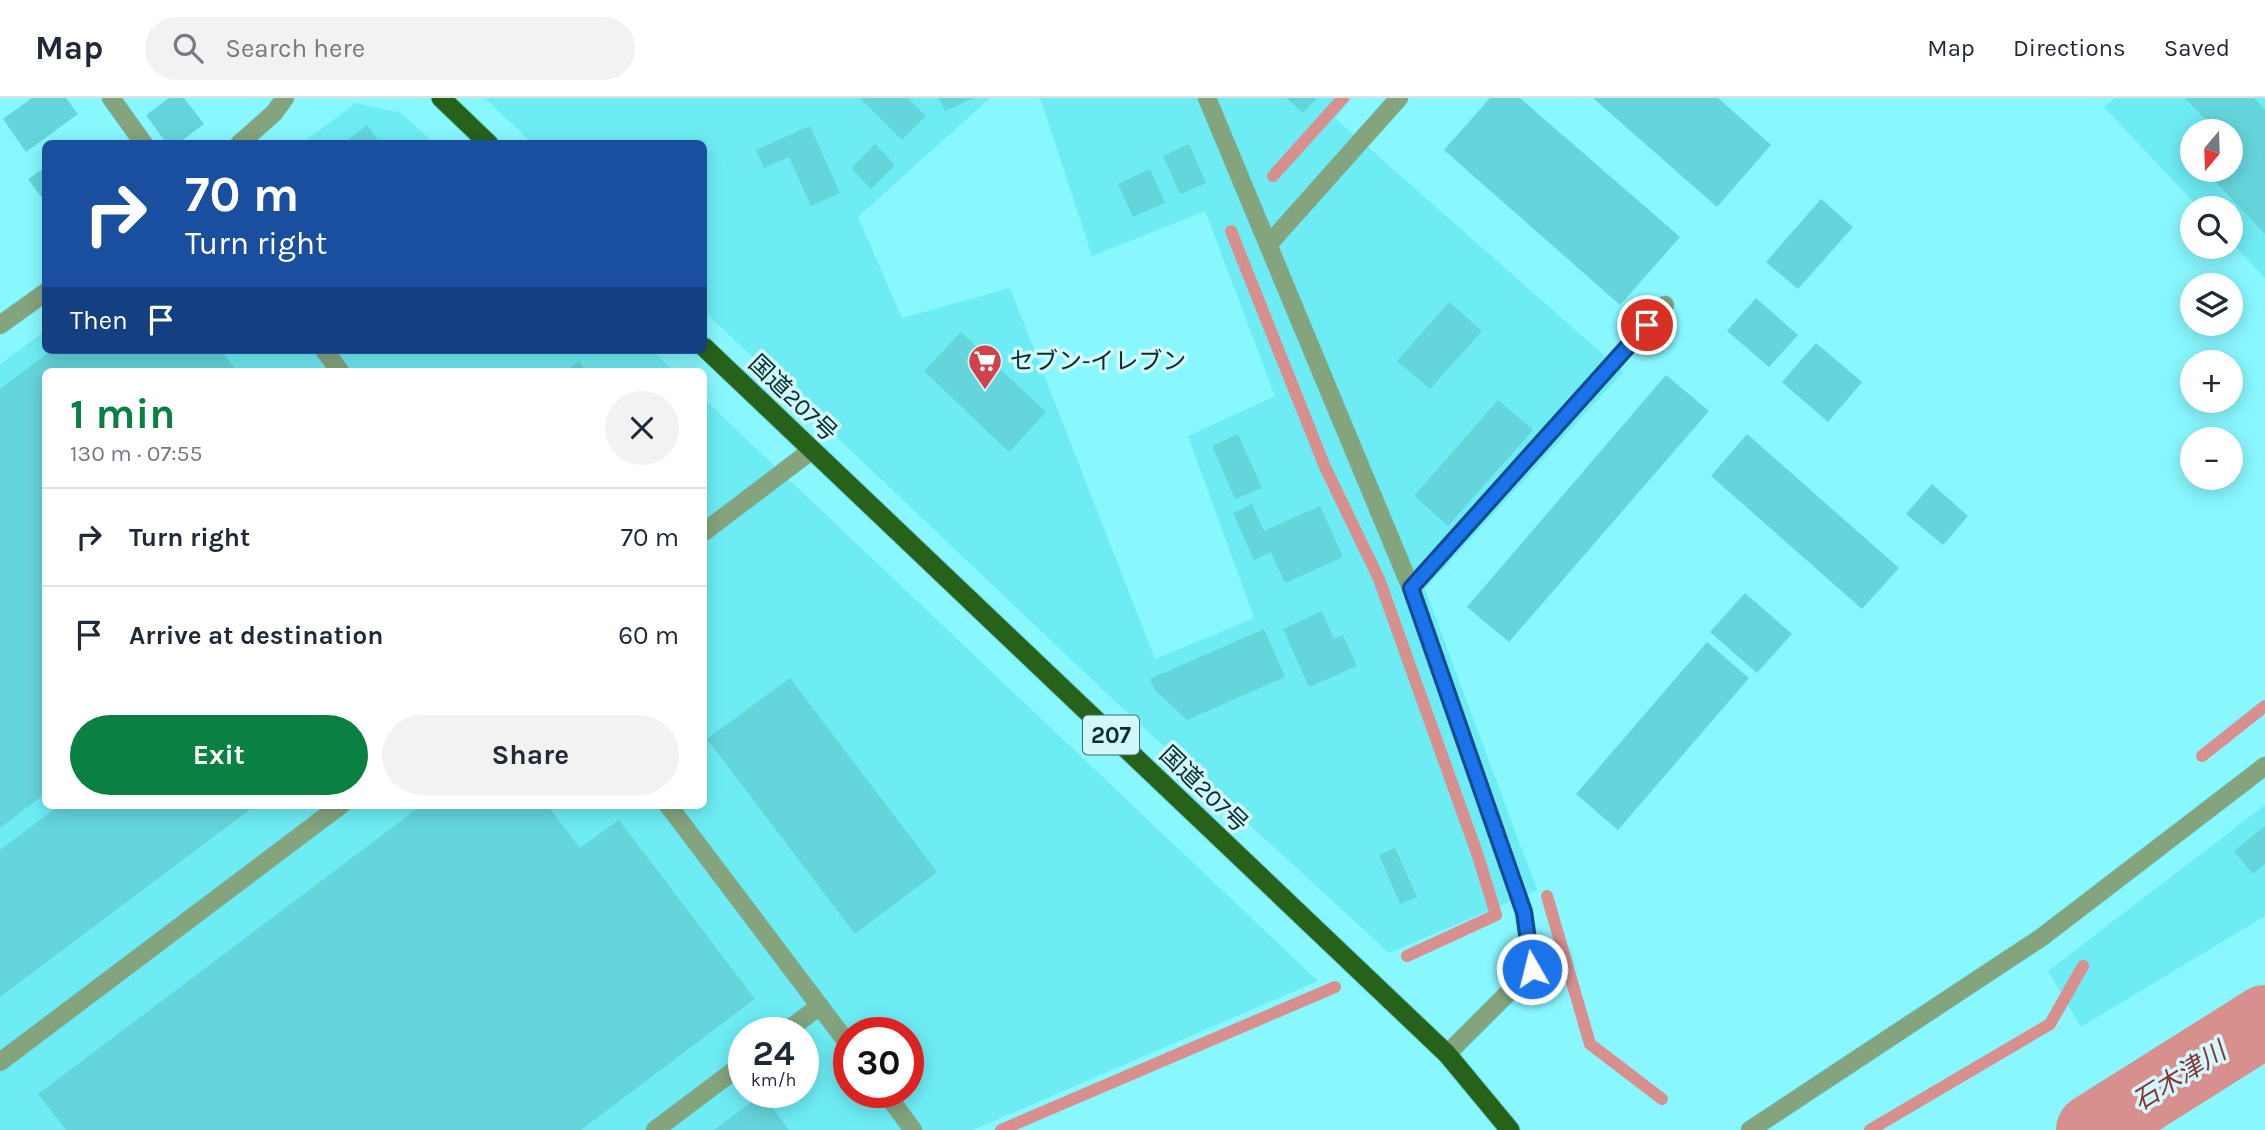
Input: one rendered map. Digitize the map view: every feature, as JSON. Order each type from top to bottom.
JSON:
[{"type":"highway","points":[[442,98],[485,140]]},
{"type":"highway","name":"国道207号","points":[[707,350],[1447,1054],[1510,1130]]},
{"type":"street","points":[[111,98],[142,140]]},
{"type":"street","points":[[244,140],[274,113],[285,98]]},
{"type":"street","points":[[1207,98],[1411,588],[1524,912],[1532,969],[1447,1054]]},
{"type":"street","points":[[1268,245],[1399,98]]},
{"type":"street","points":[[0,325],[42,295]]},
{"type":"street","points":[[1411,588],[1665,305]]},
{"type":"street","points":[[327,354],[338,368]]},
{"type":"street","points":[[707,529],[812,450]]},
{"type":"street","points":[[1749,1130],[2042,937],[2265,766]]},
{"type":"street","points":[[0,1062],[336,809]]},
{"type":"street","points":[[671,809],[833,1023]]},
{"type":"street","points":[[805,1017],[820,1006]]},
{"type":"street","points":[[655,1130],[728,1075]]},
{"type":"street","points":[[896,1108],[913,1130]]},
{"type":"shaded area","points":[[485,98],[990,98],[858,217],[902,318],[1010,288],[1155,659],[1254,618],[1188,436],[1275,396],[1205,211],[1092,256],[1040,98],[1352,98],[1335,118],[1623,372],[1425,589],[1537,890],[1389,953],[1103,690],[707,314],[707,140],[529,140]]},
{"type":"shaded area","points":[[2115,98],[2265,98],[2265,278],[2243,255],[2243,196],[2188,196],[2104,107]]},
{"type":"shaded area","points":[[356,103],[401,113],[431,140],[306,140]]},
{"type":"shaded area","points":[[42,333],[42,354],[656,354],[671,368],[42,368],[42,809],[707,809],[707,402],[1318,981],[973,1130],[0,1130],[0,364]]},
{"type":"shaded area","points":[[2265,805],[2265,916],[2081,1027],[2048,971]]},
{"type":"building","points":[[32,98],[66,98],[78,114],[26,152],[3,119]]},
{"type":"building","points":[[169,98],[184,98],[204,124],[182,140],[164,140],[146,115]]},
{"type":"building","points":[[860,98],[908,98],[926,116],[902,140]]},
{"type":"building","points":[[939,98],[974,98],[945,111]]},
{"type":"building","points":[[1286,98],[1317,98],[1303,113]]},
{"type":"building","points":[[1490,98],[1520,98],[1680,237],[1620,305],[1444,150]]},
{"type":"building","points":[[1593,98],[1718,98],[1771,145],[1717,207]]},
{"type":"building","points":[[2185,98],[2254,98],[2265,110],[2265,234],[2243,211],[2243,196],[2229,196],[2216,182],[2244,182],[2244,119],[2205,119]]},
{"type":"building","points":[[367,125],[378,140],[348,140]]},
{"type":"building","points":[[810,126],[840,193],[811,206],[789,157],[764,168],[756,150]]},
{"type":"building","points":[[875,144],[895,165],[871,189],[851,168]]},
{"type":"building","points":[[1189,144],[1206,183],[1180,194],[1163,156]]},
{"type":"building","points":[[1150,169],[1165,203],[1133,217],[1118,184]]},
{"type":"building","points":[[42,170],[42,198],[28,179]]},
{"type":"building","points":[[1821,199],[1853,227],[1798,289],[1766,262]]},
{"type":"building","points":[[1756,298],[1798,335],[1769,367],[1727,331]]},
{"type":"building","points":[[1449,302],[1482,331],[1430,389],[1397,361]]},
{"type":"building","name":"セブン-イレブン","points":[[961,332],[1046,412],[1009,452],[924,371]]},
{"type":"building","points":[[1816,343],[1862,382],[1828,422],[1782,382]]},
{"type":"building","points":[[47,354],[224,354],[235,368],[42,368],[42,796],[0,828],[0,389]]},
{"type":"building","points":[[579,361],[584,368],[569,368]]},
{"type":"building","points":[[1666,375],[1709,411],[1509,642],[1467,607]]},
{"type":"building","points":[[1498,400],[1533,430],[1448,526],[1414,496]]},
{"type":"building","points":[[1238,434],[1262,488],[1235,499],[1212,446]]},
{"type":"building","points":[[1747,434],[1899,568],[1862,609],[1711,476]]},
{"type":"building","points":[[1932,484],[1968,516],[1943,545],[1906,514]]},
{"type":"building","points":[[1252,504],[1264,531],[1320,506],[1343,557],[1285,583],[1271,552],[1254,560],[1233,513]]},
{"type":"building","points":[[1745,593],[1792,634],[1757,673],[1710,632]]},
{"type":"building","points":[[1322,611],[1334,639],[1343,635],[1357,666],[1309,687],[1283,629]]},
{"type":"building","points":[[1264,629],[1285,677],[1187,720],[1155,690],[1150,679]]},
{"type":"building","points":[[1707,642],[1749,678],[1618,830],[1576,794]]},
{"type":"building","points":[[790,678],[937,872],[855,934],[707,739]]},
{"type":"building","points":[[55,809],[251,809],[0,997],[0,850]]},
{"type":"building","points":[[417,809],[550,809],[580,848],[619,820],[755,999],[581,1130],[66,1130],[38,1094]]},
{"type":"building","points":[[2265,826],[2265,864],[2253,874],[2234,851]]},
{"type":"building","points":[[1395,848],[1417,897],[1400,904],[1379,855]]},
{"type":"building","points":[[743,1108],[772,1108],[789,1130],[714,1130]]},
{"type":"waterway","points":[[1273,176],[1343,98]]},
{"type":"waterway","points":[[1231,231],[1325,467],[1379,579],[1478,856],[1496,915],[1407,956]]},
{"type":"waterway","points":[[2202,756],[2265,706]]},
{"type":"waterway","points":[[1547,896],[1590,1044],[1662,1099]]},
{"type":"waterway","points":[[1870,1130],[2050,1024],[2083,966]]},
{"type":"waterway","points":[[1001,1130],[1335,987]]},
{"type":"waterway","name":"石木津川","points":[[2092,1130],[2265,1021]]},
{"type":"place","name":"セブン-イレブン","points":[[985,391]]},
{"type":"route","points":[[1532,969],[1524,912],[1411,588],[1647,325]]}]
